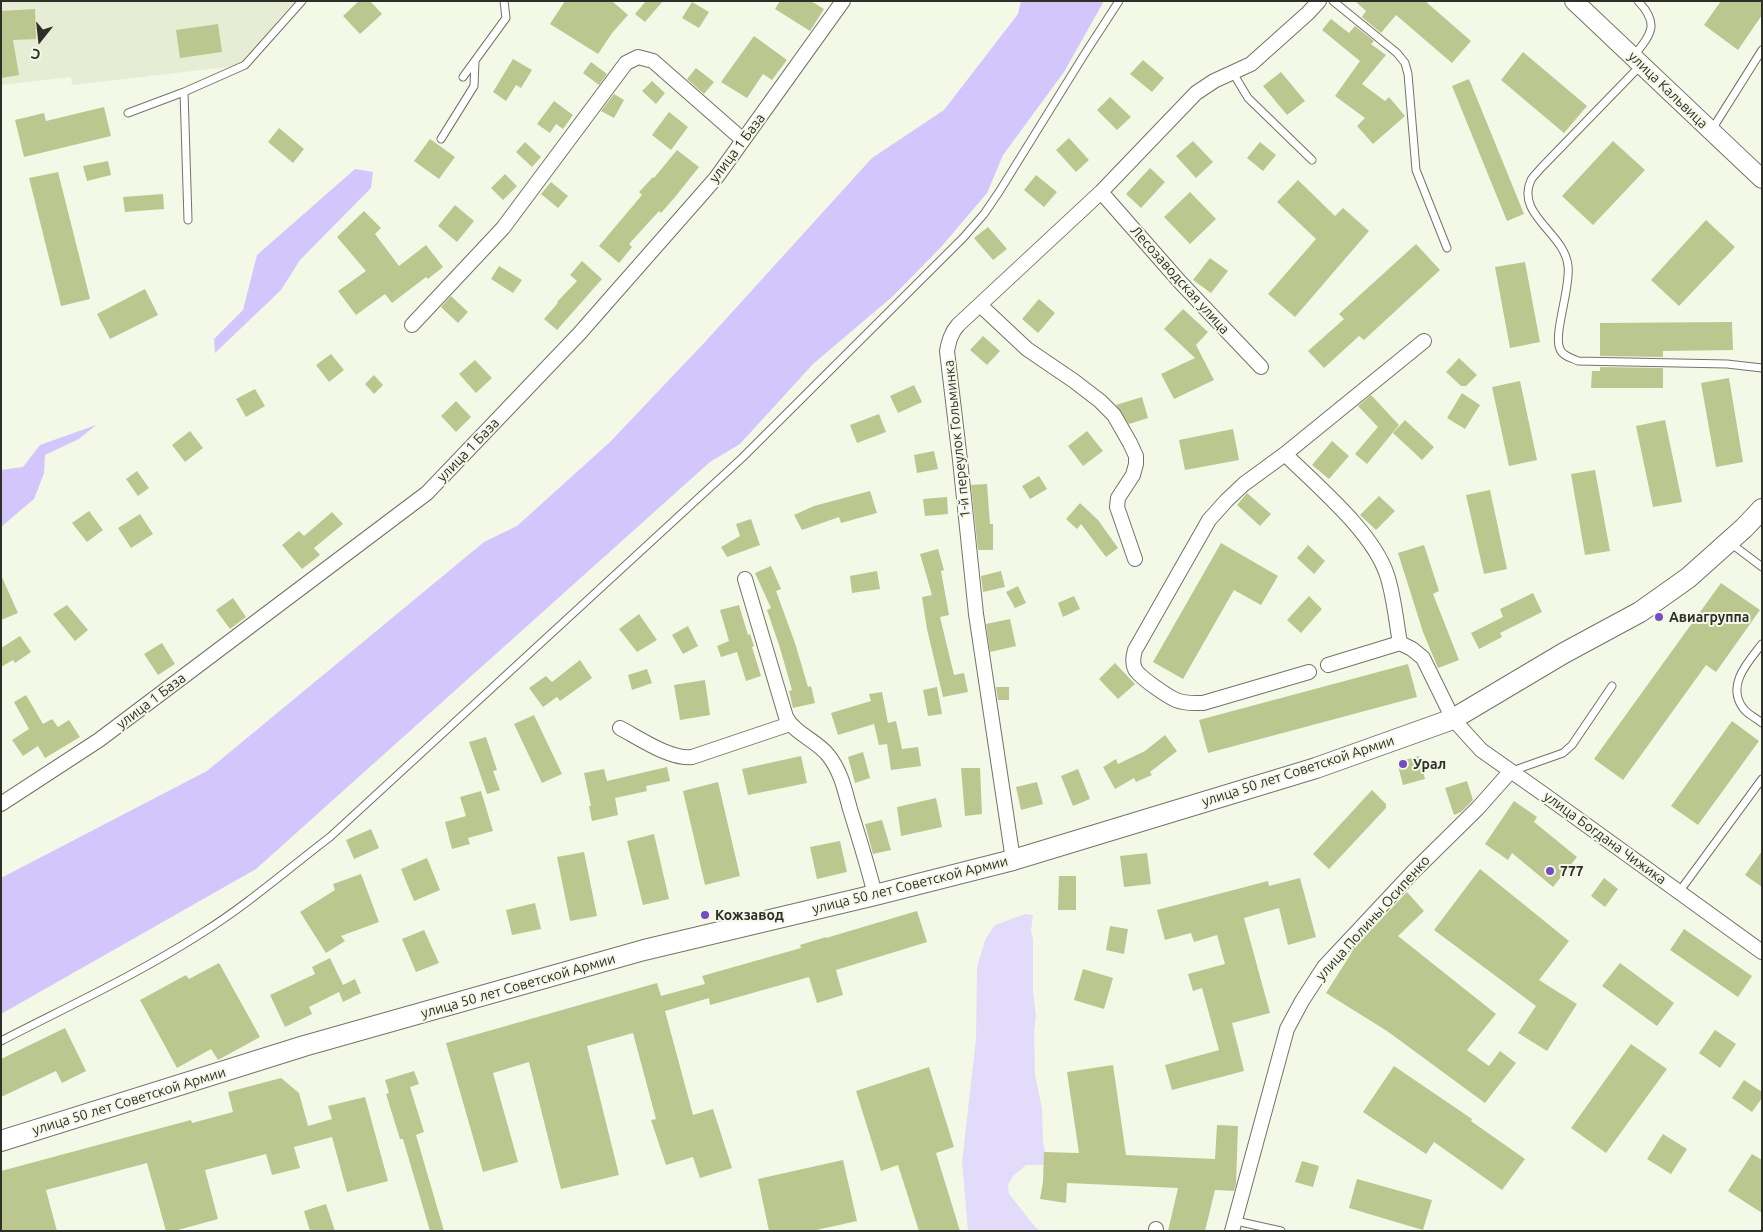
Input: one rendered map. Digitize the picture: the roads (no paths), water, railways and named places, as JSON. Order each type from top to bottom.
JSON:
[{"type":"main road","name":"улица 50 лет Советской Армии","points":[[1,1141],[304,1046],[644,950],[1013,860],[1316,768],[1453,719],[1564,653],[1640,612],[1688,578],[1729,542],[1762,509]]},
{"type":"street","name":"улица 1 База","points":[[1,804],[99,740],[427,493],[578,334],[716,178],[843,1]]},
{"type":"street","name":"1-й переулок Гольминка","points":[[1013,860],[976,614],[947,350],[952,332],[1101,192],[1196,93],[1214,81],[1251,64],[1319,1]]},
{"type":"street","name":"улица Кальвица","points":[[1574,1],[1762,179]]},
{"type":"street","points":[[412,325],[503,228],[626,63],[638,57],[653,62],[744,140]]},
{"type":"street","name":"Лесозаводская улица","points":[[1101,192],[1180,282],[1260,367]]},
{"type":"street","points":[[980,305],[1027,349],[1074,381],[1100,401],[1114,415],[1136,456],[1133,475],[1118,498],[1117,507],[1135,559]]},
{"type":"street","points":[[1309,672],[1203,702],[1189,703],[1176,700],[1138,674],[1134,667],[1133,659],[1135,650],[1209,520],[1226,500],[1424,342]]},
{"type":"street","points":[[1285,454],[1356,525],[1379,557],[1387,576],[1400,644]]},
{"type":"street","points":[[745,579],[786,717],[790,724],[816,743],[829,756],[839,773],[868,868],[874,895]]},
{"type":"street","points":[[1328,665],[1400,644],[1412,649],[1422,658],[1453,719]]},
{"type":"street","name":"улица Богдана Чижика","points":[[1453,719],[1481,750],[1510,772],[1542,793],[1762,952]]},
{"type":"street","points":[[620,728],[670,753],[685,758],[790,724]]},
{"type":"street","name":"улица Полины Осипенко","points":[[1234,1226],[1287,1030],[1302,1001],[1324,967],[1413,872],[1478,808],[1510,772]]},
{"type":"lane","points":[[128,113],[184,92],[245,64],[302,1]]},
{"type":"lane","points":[[463,77],[506,18],[504,1]]},
{"type":"lane","points":[[1,1041],[150,965],[204,932],[315,848],[396,777],[742,458],[963,238],[984,214],[1119,1]]},
{"type":"lane","points":[[1333,1],[1397,53],[1405,63],[1408,74],[1416,170],[1447,248]]},
{"type":"lane","points":[[1638,1],[1648,11],[1652,24],[1651,31],[1637,61],[1531,180],[1528,192],[1530,208],[1566,253],[1568,284],[1558,336],[1560,349],[1566,356],[1578,361],[1727,364],[1762,368]]},
{"type":"lane","points":[[1711,132],[1762,50]]},
{"type":"lane","points":[[441,139],[474,86],[475,60]]},
{"type":"lane","points":[[1233,73],[1248,98],[1312,160]]},
{"type":"lane","points":[[184,92],[188,220]]},
{"type":"lane","points":[[1729,542],[1762,567]]},
{"type":"lane","points":[[1762,644],[1739,674],[1737,698],[1744,709],[1762,723]]},
{"type":"lane","points":[[1510,772],[1563,753],[1572,745],[1612,686]]},
{"type":"lane","points":[[1679,892],[1762,780]]},
{"type":"lane","points":[[1234,1226],[1280,1231]]},
{"type":"place","name":"Авиагруппа","points":[[1659,617]]},
{"type":"place","name":"Урал","points":[[1403,764]]},
{"type":"place","name":"777","points":[[1550,871]]},
{"type":"place","name":"Кожзавод","points":[[705,915]]}]
